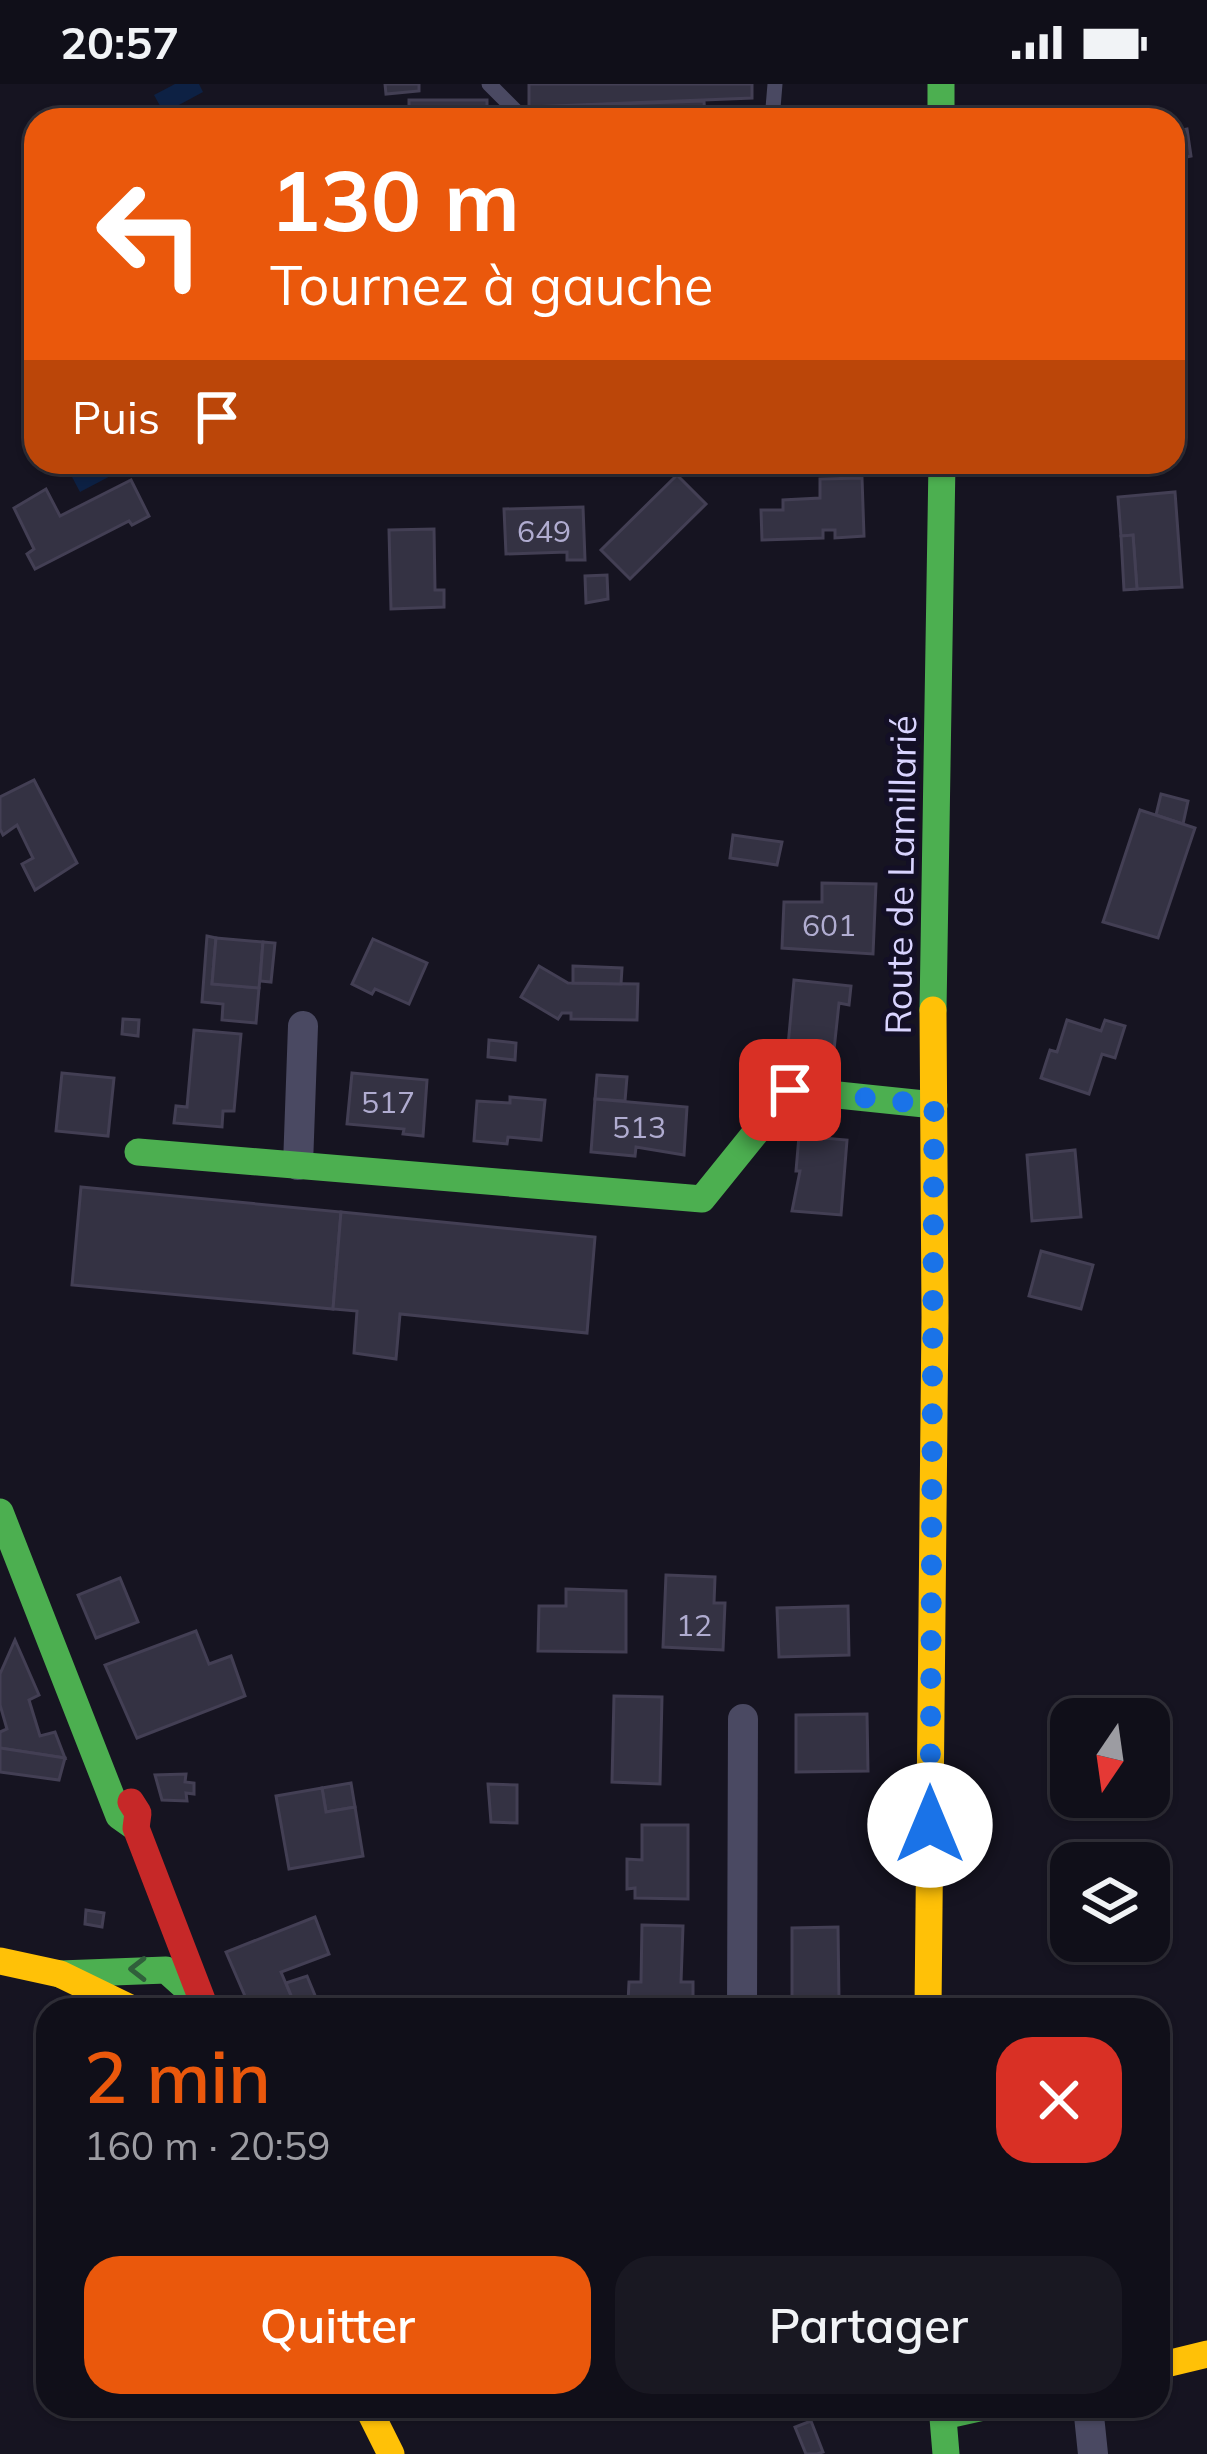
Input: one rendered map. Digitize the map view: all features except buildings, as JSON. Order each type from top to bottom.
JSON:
[{"type":"main road","name":"Route de Lamillarié","points":[[928,1998],[935,1317],[932,920],[942,474]]},
{"type":"main road","points":[[138,1152],[702,1199],[790,1090],[934,1105]]},
{"type":"main road","points":[[0,1512],[82,1714],[138,1814],[136,1828],[202,1998]]},
{"type":"main road","points":[[0,1961],[60,1974],[109,1998]]},
{"type":"main road","points":[[60,1974],[143,1967],[166,1970],[196,1998]]},
{"type":"main road","points":[[1170,2363],[1207,2354]]},
{"type":"main road","points":[[374,2418],[394,2454]]},
{"type":"main road","points":[[385,2418],[394,2454]]},
{"type":"main road","points":[[943,2418],[946,2454]]},
{"type":"street","points":[[298,1165],[303,1026]]},
{"type":"street","points":[[742,1998],[743,1719]]},
{"type":"street","points":[[1089,2418],[1093,2454]]},
{"type":"lane","points":[[489,84],[513,108]]},
{"type":"water","points":[[175,84],[199,84],[203,92],[173,108],[161,108],[154,95]]},
{"type":"water","points":[[70,474],[114,474],[80,492]]},
{"type":"traffic: fast","points":[[941,84],[941,108]]},
{"type":"traffic: fast","points":[[933,1010],[942,474]]},
{"type":"traffic: fast","points":[[138,1152],[702,1199],[790,1090],[934,1105]]},
{"type":"traffic: fast","points":[[0,1512],[119,1816],[136,1828]]},
{"type":"traffic: fast","points":[[60,1974],[166,1970],[197,1998]]},
{"type":"traffic: fast","points":[[943,2418],[946,2454]]},
{"type":"traffic: slow","points":[[928,1998],[933,1010]]},
{"type":"traffic: slow","points":[[0,1961],[60,1974],[109,1998]]},
{"type":"traffic: slow","points":[[1170,2363],[1207,2354]]},
{"type":"traffic: slow","points":[[373,2418],[391,2454]]},
{"type":"traffic: jam","points":[[131,1802],[138,1813],[136,1828],[201,1998]]},
{"type":"route","points":[[790,1090],[934,1105],[930,1825]]}]
